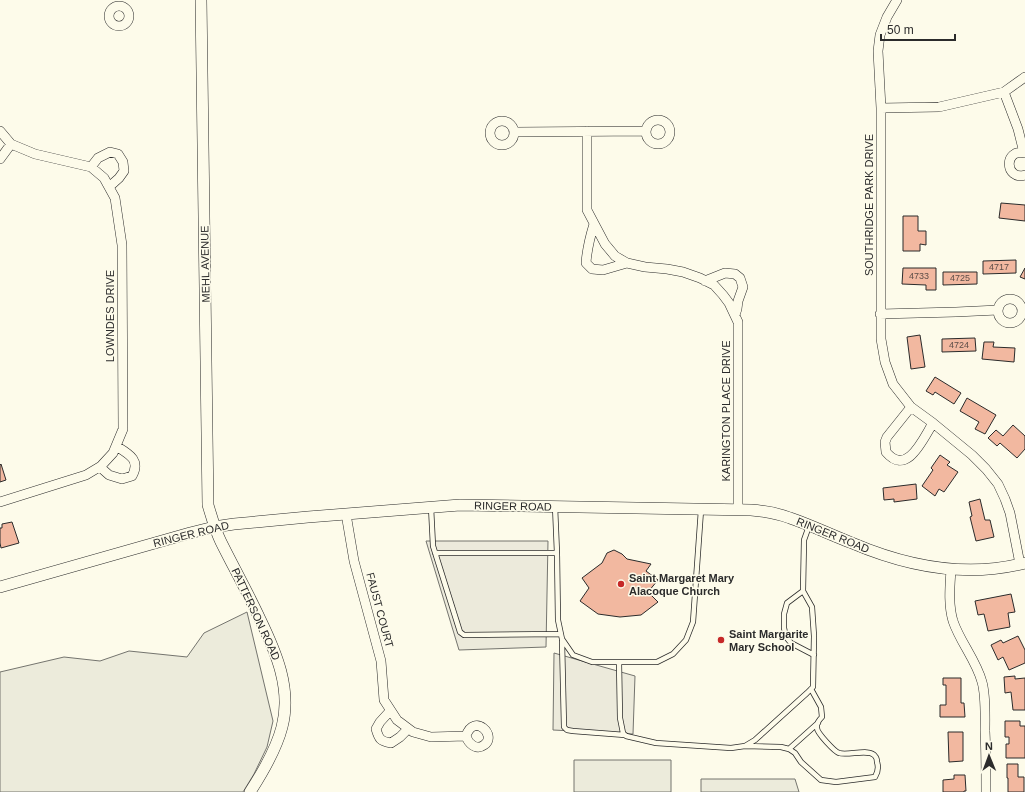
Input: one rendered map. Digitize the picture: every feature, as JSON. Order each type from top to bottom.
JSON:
[{"type":"street","name":"MEHL AVENUE","points":[[201,0],[208,505],[214,527]]},
{"type":"street","name":"SOUTHRIDGE PARK DRIVE","points":[[897,0],[887,17],[880,35],[878,51],[881,108],[880,314],[881,339],[885,362],[893,384],[911,407],[972,455],[998,484],[1010,513],[1022,564]]},
{"type":"street","points":[[881,108],[939,107],[1004,92],[1025,78]]},
{"type":"street","points":[[1004,92],[1018,129],[1024,153],[1015,153],[1009,160],[1009,166],[1012,172],[1016,175],[1025,176]]},
{"type":"street","points":[[0,131],[10,144],[35,154],[91,167],[98,158],[110,152],[118,154],[123,162],[124,171],[109,187]]},
{"type":"street","points":[[515,132],[646,131]]},
{"type":"street","name":"KARINGTON PLACE DRIVE","points":[[587,132],[587,210],[605,244],[615,256],[627,263],[644,267],[683,272],[714,285],[724,295],[738,322],[738,509]]},
{"type":"street","points":[[0,159],[10,144]]},
{"type":"street","name":"LOWNDES DRIVE","points":[[0,502],[86,475],[100,467],[113,453],[123,429],[122,245],[115,198],[104,178],[91,167]]},
{"type":"street","name":"KARINGTON PLACE DRIVE","points":[[594,224],[587,249],[586,263],[592,269],[603,270],[627,263]]},
{"type":"street","name":"KARINGTON PLACE DRIVE","points":[[705,281],[725,273],[735,274],[740,278],[742,287],[735,315]]},
{"type":"street","points":[[880,314],[998,310]]},
{"type":"street","points":[[911,407],[885,442],[886,452],[894,459],[900,461],[906,460],[914,452],[933,423]]},
{"type":"street","points":[[100,467],[109,476],[122,479],[132,476],[136,469],[134,461],[130,455],[116,446]]},
{"type":"street","name":"RINGER ROAD","points":[[0,587],[214,527],[346,514],[464,505],[751,510],[779,515],[890,558],[928,567],[981,569],[1022,564]]},
{"type":"street","name":"FAUST COURT","points":[[346,514],[354,560],[381,661],[384,700],[397,720],[413,732],[431,738],[466,736]]},
{"type":"street","name":"PATTERSON ROAD","points":[[214,527],[273,647],[280,668],[285,694],[282,726],[278,740],[270,758],[250,792]]},
{"type":"street","points":[[951,569],[952,617],[958,633],[974,662],[982,682],[985,711],[986,792]]},
{"type":"street","points":[[390,711],[376,729],[378,737],[383,741],[391,743],[408,729]]},
{"type":"lane","points":[[555,506],[558,620],[562,637],[564,727],[567,730],[625,735],[656,743],[731,748],[745,746],[781,747],[790,749],[795,753],[801,762],[821,780],[836,782],[875,777],[878,773],[878,765],[873,754],[868,752],[841,754],[836,752],[818,732],[818,723]]},
{"type":"lane","points":[[431,507],[433,546],[460,632],[464,635],[562,637]]},
{"type":"lane","points":[[562,637],[573,655],[592,662],[657,662],[673,654],[686,640],[693,622],[701,508]]},
{"type":"lane","points":[[745,746],[755,740],[812,687],[814,636],[812,607],[803,591],[804,540],[809,526]]},
{"type":"lane","points":[[435,553],[557,553]]},
{"type":"lane","points":[[803,591],[787,603],[784,614],[784,628],[786,637],[791,643],[814,655]]},
{"type":"lane","points":[[619,662],[620,722],[625,735]]},
{"type":"lane","points":[[790,749],[818,723],[822,717],[821,707],[811,689]]},
{"type":"shaded area","points":[[426,541],[548,541],[546,647],[459,650]]},
{"type":"shaded area","points":[[247,612],[273,721],[267,747],[254,774],[243,792],[0,792],[0,672],[64,657],[100,661],[129,651],[187,657],[204,633]]},
{"type":"shaded area","points":[[554,653],[635,676],[633,734],[553,730]]},
{"type":"shaded area","points":[[574,760],[671,760],[671,792],[574,792]]},
{"type":"shaded area","points":[[701,779],[795,779],[799,792],[701,792]]},
{"type":"building","points":[[1001,203],[1025,205],[1025,221],[999,218]]},
{"type":"building","points":[[903,216],[918,216],[918,231],[926,231],[926,245],[920,244],[920,251],[903,251]]},
{"type":"building","points":[[1016,260],[1016,273],[983,274],[983,261]]},
{"type":"building","points":[[903,268],[936,268],[936,290],[926,290],[926,285],[902,284]]},
{"type":"building","points":[[1025,268],[1025,279],[1020,277]]},
{"type":"building","points":[[943,272],[977,272],[977,284],[943,285]]},
{"type":"building","points":[[920,335],[925,367],[911,369],[907,337]]},
{"type":"building","points":[[975,338],[976,351],[942,352],[942,339]]},
{"type":"building","points":[[984,342],[994,342],[993,347],[1015,348],[1014,362],[982,359]]},
{"type":"building","points":[[935,377],[961,393],[954,404],[935,392],[933,395],[926,391]]},
{"type":"building","points":[[967,398],[996,415],[985,434],[975,429],[979,422],[960,411]]},
{"type":"building","points":[[1013,425],[1025,436],[1025,449],[1017,458],[1000,443],[997,446],[988,438],[996,430],[1003,436]]},
{"type":"building","points":[[940,455],[950,462],[947,465],[958,472],[944,492],[939,489],[935,496],[922,486],[933,470],[931,468]]},
{"type":"building","points":[[1,464],[6,480],[0,482],[0,465]]},
{"type":"building","points":[[916,484],[917,499],[894,502],[894,499],[884,500],[883,488]]},
{"type":"building","points":[[980,499],[985,520],[990,520],[994,537],[976,541],[970,517],[972,516],[969,502]]},
{"type":"building","points":[[12,522],[19,543],[1,548],[0,528],[2,528],[2,524]]},
{"type":"building","name":"Saint Margaret Mary Alacoque Church","points":[[614,550],[622,554],[627,559],[651,564],[646,571],[658,580],[648,592],[658,602],[641,615],[620,617],[598,614],[580,601],[589,588],[582,578],[602,563],[607,553]]},
{"type":"building","points":[[1011,594],[1015,612],[1008,613],[1010,627],[988,631],[984,614],[978,615],[975,601]]},
{"type":"building","points":[[1018,636],[1025,650],[1025,663],[1009,670],[1003,657],[998,660],[991,645],[1001,640],[1003,643]]},
{"type":"building","points":[[1015,676],[1015,679],[1025,678],[1025,710],[1013,710],[1011,692],[1005,693],[1004,677]]},
{"type":"building","points":[[943,678],[961,678],[961,703],[964,703],[965,717],[940,717],[940,705],[946,705],[946,685],[943,685]]},
{"type":"building","points":[[1005,721],[1020,721],[1020,726],[1025,726],[1025,758],[1006,758],[1006,744],[1009,744],[1009,737],[1005,737]]},
{"type":"building","points":[[948,732],[963,732],[963,761],[949,762]]},
{"type":"building","points":[[1007,764],[1018,764],[1018,777],[1024,777],[1024,792],[1008,792]]},
{"type":"building","points":[[954,775],[965,775],[966,791],[943,792],[943,780],[954,779]]},
{"type":"place","name":"Saint Margaret Mary Alacoque Church","points":[[621,584]]},
{"type":"place","name":"Saint Margarite Mary School","points":[[721,640]]}]
